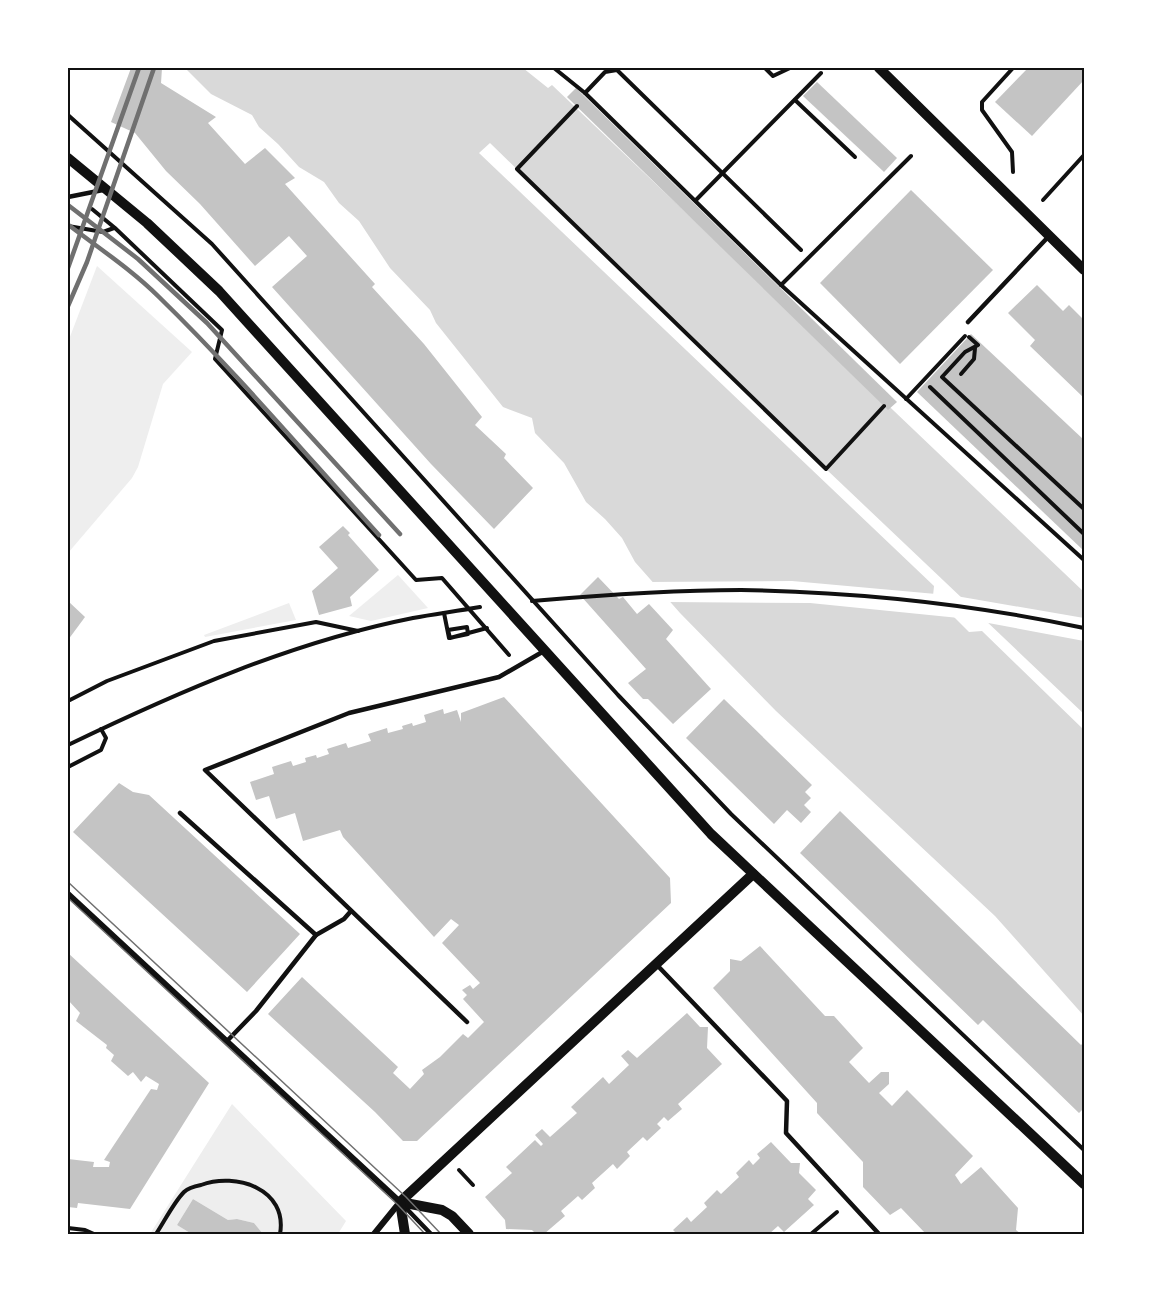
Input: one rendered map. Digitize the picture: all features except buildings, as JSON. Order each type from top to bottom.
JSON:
[{"type":"street","points":[[879,68],[1084,270]]},
{"type":"street","points":[[68,158],[147,224],[219,291],[711,834],[1084,1184]]},
{"type":"street","points":[[374,1234],[400,1202],[753,874]]},
{"type":"street","points":[[68,894],[400,1202],[442,1209],[469,1234]]},
{"type":"street","points":[[400,1202],[405,1234]]},
{"type":"lane","points":[[68,197],[106,190]]},
{"type":"lane","points":[[968,322],[1049,236]]},
{"type":"lane","points":[[467,1022],[205,770],[349,713],[499,677],[544,651]]},
{"type":"lane","points":[[180,813],[316,935]]},
{"type":"lane","points":[[227,1041],[256,1011],[316,935],[344,919],[351,911]]},
{"type":"lane","points":[[656,964],[787,1101],[786,1133],[879,1234]]},
{"type":"lane","points":[[400,1202],[431,1234]]},
{"type":"path","points":[[554,68],[585,93],[781,285],[1084,560]]},
{"type":"path","points":[[765,68],[773,76],[790,68]]},
{"type":"path","points":[[1013,68],[982,102],[982,110],[1012,152],[1013,172]]},
{"type":"path","points":[[585,93],[605,72],[618,69],[722,175],[801,250]]},
{"type":"path","points":[[696,200],[821,73]]},
{"type":"path","points":[[795,100],[855,157]]},
{"type":"path","points":[[577,106],[517,169],[826,469],[884,406]]},
{"type":"path","points":[[68,115],[212,244],[618,695],[731,814],[1084,1150]]},
{"type":"path","points":[[1042,200],[1084,155]]},
{"type":"path","points":[[781,285],[911,156]]},
{"type":"path","points":[[68,226],[103,232],[115,228],[222,330],[215,359],[416,580],[442,578],[519,666]]},
{"type":"path","points":[[906,399],[965,336],[978,345],[975,348],[974,359],[961,374]]},
{"type":"path","points":[[975,348],[966,352],[942,377],[1084,509]]},
{"type":"path","points":[[930,387],[1084,534]]},
{"type":"path","points":[[525,601],[686,591],[801,592],[946,604],[1084,628]]},
{"type":"path","points":[[68,745],[191,688],[303,648],[412,618],[490,606]]},
{"type":"path","points":[[444,613],[449,638],[468,634]]},
{"type":"path","points":[[68,701],[107,681],[214,641],[316,622],[360,631]]},
{"type":"path","points":[[468,634],[467,627],[448,630],[450,638],[468,634],[487,628]]},
{"type":"path","points":[[68,767],[101,750],[106,738],[101,729]]},
{"type":"path","points":[[458,1169],[473,1185]]},
{"type":"path","points":[[156,1234],[185,1190],[213,1180],[240,1180],[264,1191],[279,1208],[280,1234]]},
{"type":"path","points":[[812,1234],[849,1202]]},
{"type":"path","points":[[68,1228],[85,1230],[94,1234]]},
{"type":"shaded area","points":[[185,68],[523,68],[548,88],[552,85],[1084,592],[1084,714],[826,469],[490,143],[479,153],[934,586],[933,596],[969,632],[982,631],[1084,730],[1084,1016],[995,916],[776,711],[680,613],[635,562],[622,538],[586,502],[564,463],[535,433],[532,418],[503,407],[436,323],[430,310],[390,268],[359,221],[339,203],[324,182],[299,167],[259,127],[252,115],[211,94]]},
{"type":"shaded area","points":[[97,266],[192,352],[163,384],[138,467],[132,478],[68,553],[68,342]]},
{"type":"shaded area","points":[[398,575],[428,608],[371,621],[349,616]]},
{"type":"shaded area","points":[[289,603],[296,620],[205,637],[204,635]]},
{"type":"shaded area","points":[[232,1104],[346,1221],[338,1234],[263,1234],[254,1223],[237,1219],[228,1220],[193,1199],[177,1225],[189,1234],[150,1234]]},
{"type":"pier","points":[[792,581],[936,594],[959,618],[810,603],[666,602],[648,582]]},
{"type":"pier","points":[[956,596],[1084,618],[1084,641],[983,622]]},
{"type":"tram line","points":[[68,882],[406,1197],[441,1234]]},
{"type":"tram line","points":[[68,898],[398,1205],[425,1234]]},
{"type":"railway","points":[[68,268],[139,68]]},
{"type":"railway","points":[[68,306],[87,262],[154,68]]},
{"type":"railway","points":[[68,205],[138,259],[207,323],[400,534]]},
{"type":"railway","points":[[70,226],[138,278],[188,325],[379,535]]}]
